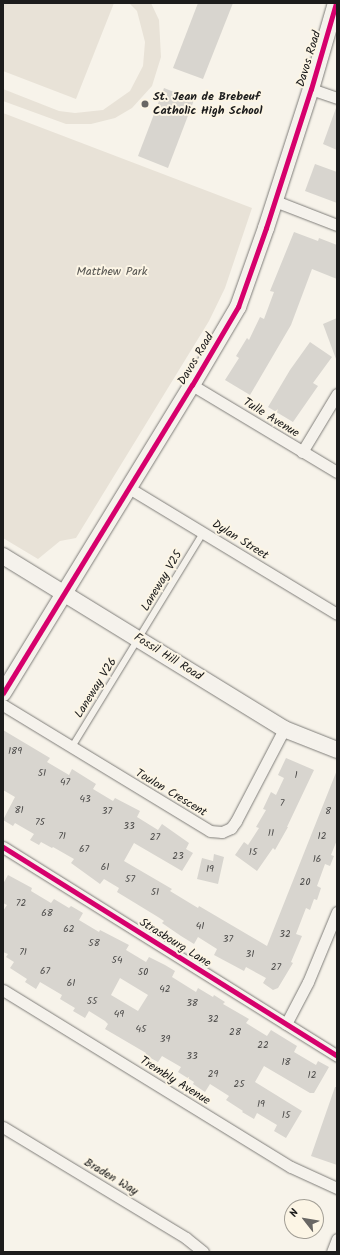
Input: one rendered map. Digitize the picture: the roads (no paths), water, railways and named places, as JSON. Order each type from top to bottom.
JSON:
[{"type":"street","name":"Davos Road","points":[[3,693],[192,385],[238,307],[275,201],[311,89],[336,3]]},
{"type":"street","points":[[311,89],[337,98]]},
{"type":"street","points":[[275,201],[337,225]]},
{"type":"street","name":"Tulle Avenue","points":[[192,385],[337,472]]},
{"type":"street","points":[[302,452],[337,394]]},
{"type":"street","name":"Dylan Street","points":[[129,488],[337,614]]},
{"type":"street","name":"Fossil Hill Road","points":[[3,556],[284,729],[337,750]]},
{"type":"street","name":"Toulon Crescent","points":[[3,705],[71,748],[210,831],[222,832],[231,828],[284,729]]},
{"type":"street","name":"Strasbourg Lane","points":[[3,847],[337,1056]]},
{"type":"street","points":[[286,1024],[308,982],[337,912]]},
{"type":"street","name":"Trembly Avenue","points":[[3,990],[291,1167],[337,1188]]},
{"type":"street","name":"Braden Way","points":[[3,1127],[186,1238],[204,1252]]},
{"type":"street","points":[[332,1252],[337,1239]]},
{"type":"lane","name":"Laneway V25","points":[[138,639],[203,533]]},
{"type":"lane","name":"Laneway V26","points":[[71,748],[138,639]]},
{"type":"place","name":"St. Jean de Brebeuf Catholic High School","points":[[145,104]]},
{"type":"park label","name":"Matthew Park","points":[[112,272]]}]
